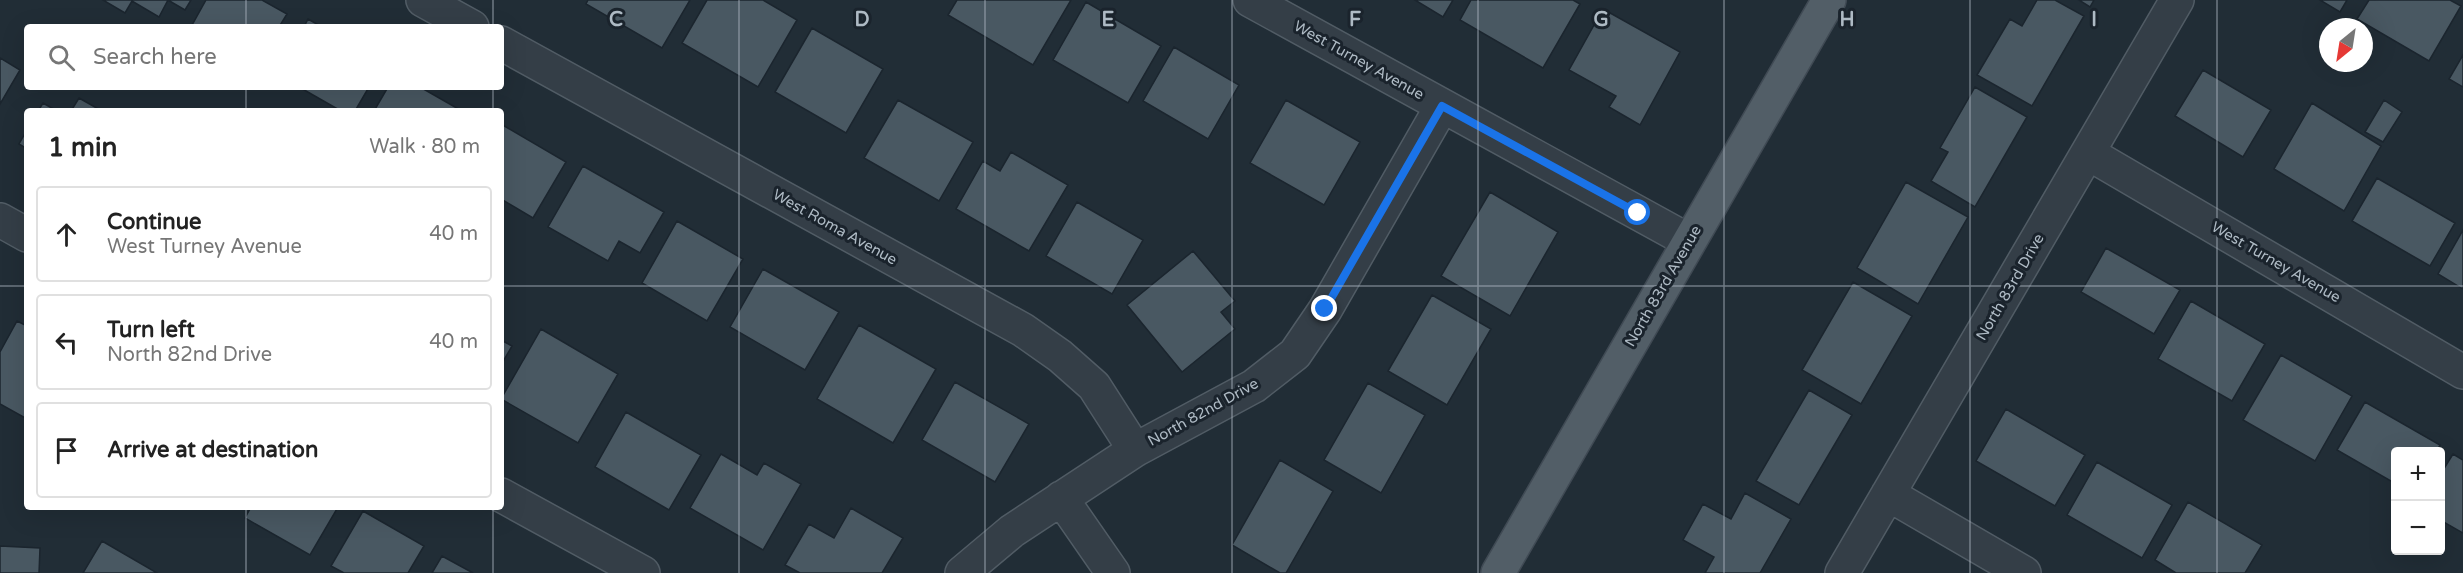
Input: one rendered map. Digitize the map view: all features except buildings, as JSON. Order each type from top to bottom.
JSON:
[{"type":"main road","name":"North 83rd Avenue","points":[[1498,573],[1829,0]]},
{"type":"street","points":[[423,0],[467,24]]},
{"type":"street","name":"West Turney Avenue","points":[[1250,0],[1689,241]]},
{"type":"street","name":"North 83rd Drive","points":[[1842,573],[2177,0]]},
{"type":"street","name":"West Roma Avenue","points":[[504,45],[1023,330],[1060,356],[1094,386],[1135,450]]},
{"type":"street","name":"North 82nd Drive","points":[[962,573],[1012,531],[1062,498],[1135,450],[1254,386],[1295,354],[1325,309],[1442,106]]},
{"type":"street","name":"West Turney Avenue","points":[[2088,153],[2463,372]]},
{"type":"street","points":[[0,220],[24,233]]},
{"type":"street","points":[[1888,494],[2024,573]]},
{"type":"street","points":[[504,497],[643,573]]},
{"type":"street","points":[[1062,498],[1113,573]]},
{"type":"route","points":[[1325,309],[1442,106],[1638,213]]}]
